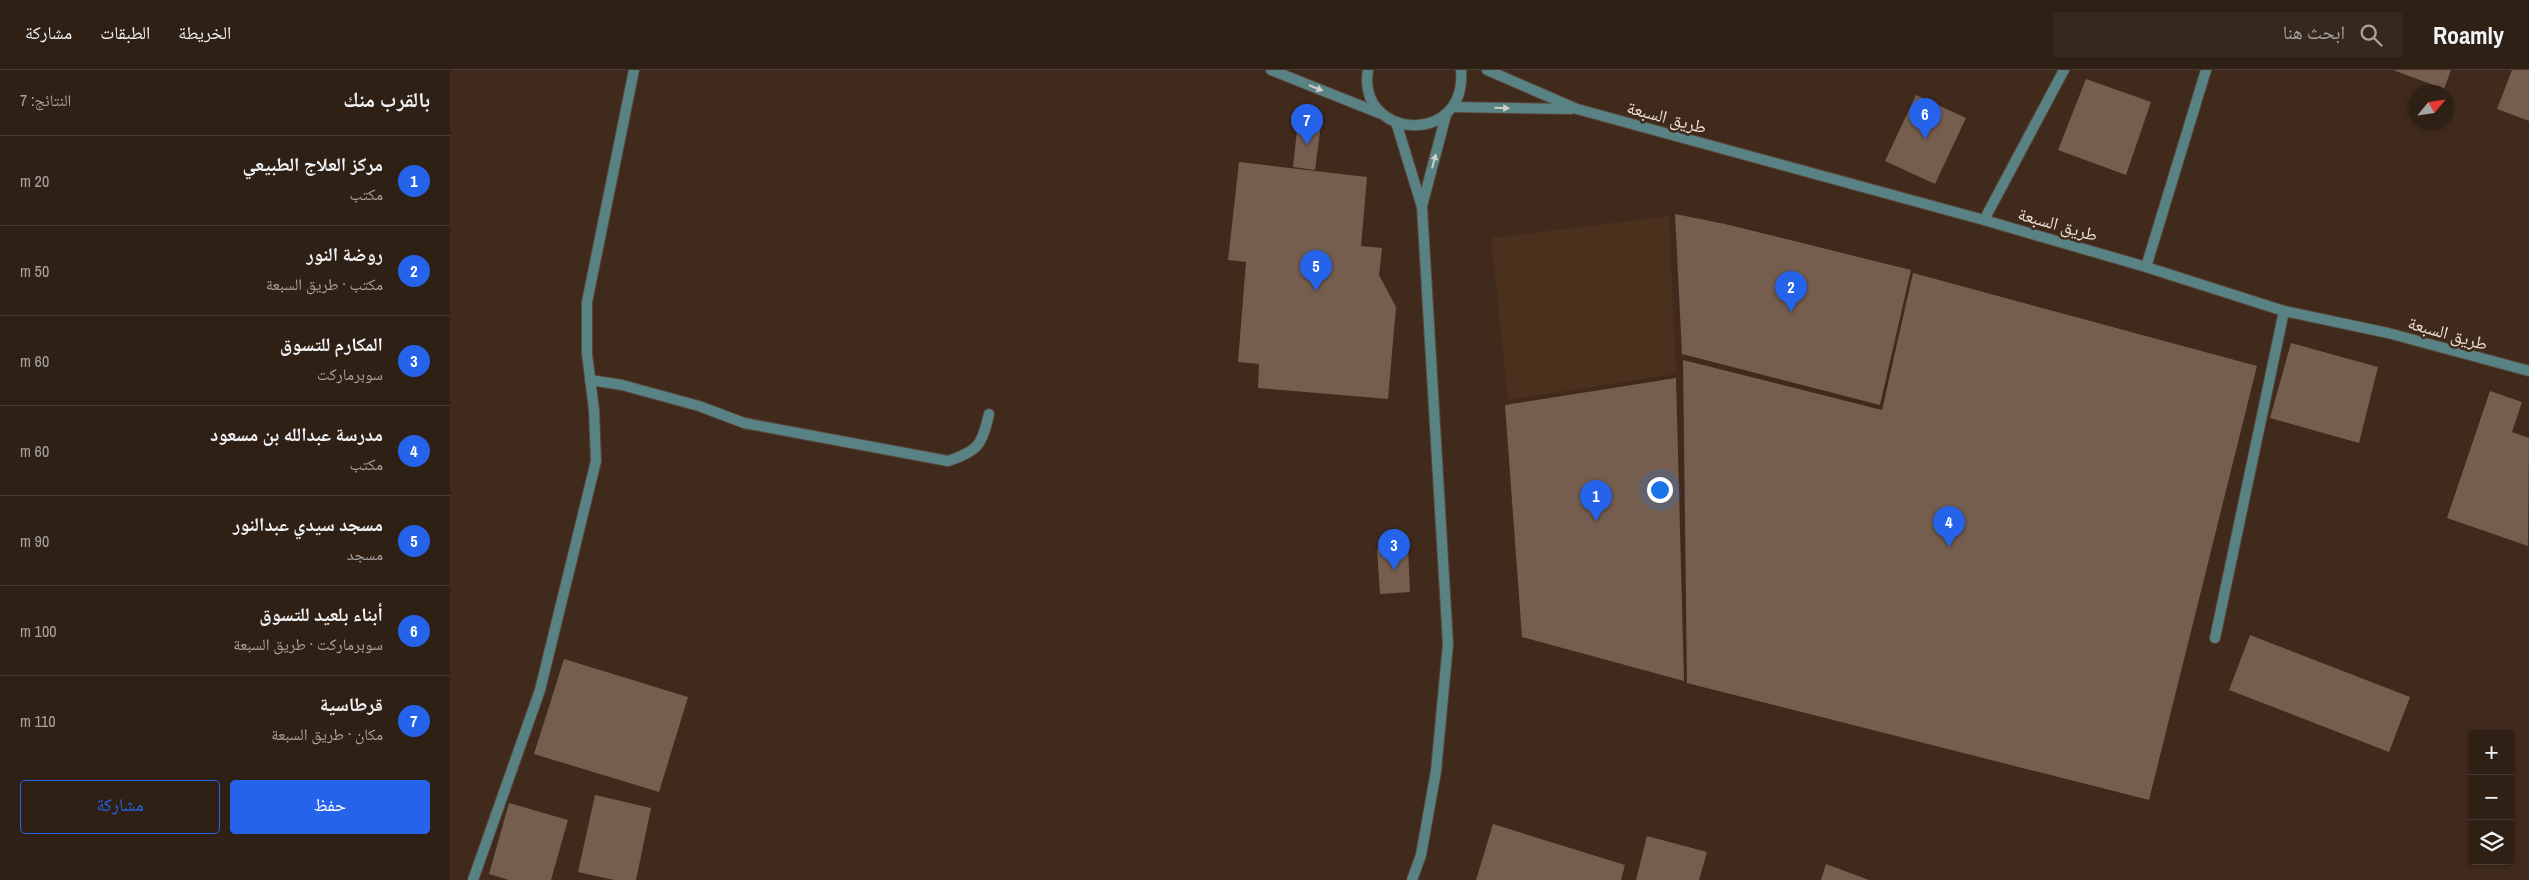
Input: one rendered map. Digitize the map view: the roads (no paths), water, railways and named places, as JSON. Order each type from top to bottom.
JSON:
[{"type":"street","points":[[473,880],[540,690],[596,461],[594,410],[587,354],[587,302],[634,70]]},
{"type":"street","points":[[1271,70],[1408,126],[1422,126],[1449,111],[1577,109]]},
{"type":"street","points":[[1368,70],[1368,91],[1373,103],[1382,114]]},
{"type":"street","points":[[1422,207],[1449,111],[1460,95],[1461,70]]},
{"type":"street","points":[[1487,70],[1577,109]]},
{"type":"street","points":[[1984,220],[2064,70]]},
{"type":"street","points":[[2146,267],[2206,70]]},
{"type":"street","name":"طريق السبعة","points":[[1577,109],[1984,220],[2146,267],[2284,311],[2388,333],[2529,371]]},
{"type":"street","points":[[1396,122],[1422,207],[1448,644],[1435,779],[1421,854],[1412,880]]},
{"type":"street","points":[[2215,638],[2284,311]]},
{"type":"street","points":[[590,380],[622,385],[699,406],[744,423],[948,461],[966,455],[983,440],[989,414]]},
{"type":"place","name":"أبناء بلعيد للتسوق","points":[[1925,139]]},
{"type":"place","name":"قرطاسية","points":[[1307,145]]},
{"type":"place","name":"مسجد سيدي عبدالنور","points":[[1316,291]]},
{"type":"place","name":"روضة النور","points":[[1791,312]]},
{"type":"place","name":"مركز العلاج الطبيعي","points":[[1596,521]]},
{"type":"place","name":"مدرسة عبدالله بن مسعود","points":[[1949,547]]},
{"type":"place","name":"المكارم للتسوق","points":[[1394,570]]}]
